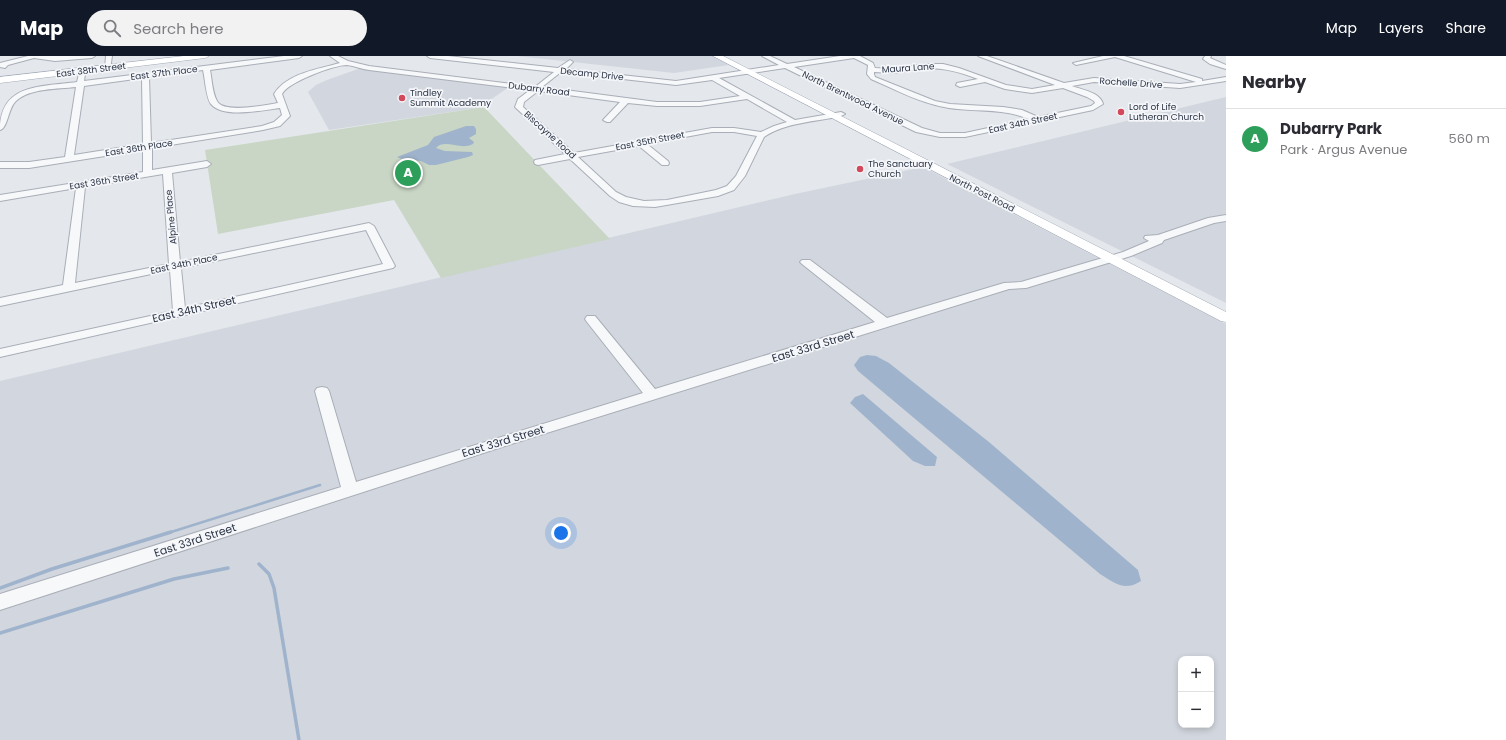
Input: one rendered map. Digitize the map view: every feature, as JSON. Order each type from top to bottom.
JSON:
[{"type":"main road","name":"East 38th Street","points":[[0,79],[186,56]]},
{"type":"main road","name":"East 38th Street","points":[[0,79],[205,56]]},
{"type":"main road","name":"North Post Road","points":[[717,56],[754,72]]},
{"type":"main road","name":"North Post Road","points":[[727,56],[754,72],[1109,254],[1226,310]]},
{"type":"main road","name":"North Post Road","points":[[1109,254],[1226,318]]},
{"type":"street","points":[[5,66],[2,65],[34,56],[59,59],[92,56]]},
{"type":"street","points":[[108,66],[109,56]]},
{"type":"street","name":"East 37th Place","points":[[0,128],[10,102],[17,96],[28,92],[81,83],[299,56]]},
{"type":"street","name":"Dubarry Road","points":[[333,56],[346,63],[369,68],[664,104],[687,105],[716,103],[748,97]]},
{"type":"street","name":"Decamp Drive","points":[[430,56],[670,83],[687,83],[754,72]]},
{"type":"street","name":"North Brentwood Avenue","points":[[765,56],[919,130],[942,136]]},
{"type":"street","points":[[824,56],[832,59]]},
{"type":"street","points":[[754,72],[854,56],[870,63],[872,66],[870,74],[873,78],[930,103],[948,106],[1003,109],[1017,112],[1037,120]]},
{"type":"street","points":[[981,56],[1064,86]]},
{"type":"street","points":[[1076,63],[1113,56]]},
{"type":"street","points":[[1117,56],[1205,83]]},
{"type":"street","points":[[1205,57],[1212,63],[1226,67]]},
{"type":"street","name":"Biscayne Road","points":[[570,62],[521,101],[519,107],[615,195],[635,203],[666,203],[719,192],[729,188],[736,183],[763,135]]},
{"type":"street","points":[[206,68],[213,102],[218,107],[240,110],[282,105],[278,91],[284,85],[346,63]]},
{"type":"street","name":"Maura Lane","points":[[871,70],[892,71],[925,66],[939,66],[956,69],[1013,89]]},
{"type":"street","points":[[69,159],[83,70]]},
{"type":"street","points":[[145,75],[148,173]]},
{"type":"street","name":"Rochelle Drive","points":[[1013,89],[1036,91],[1102,80],[1180,86],[1205,83],[1226,78]]},
{"type":"street","points":[[280,79],[292,81]]},
{"type":"street","points":[[715,79],[795,123]]},
{"type":"street","points":[[960,85],[985,80]]},
{"type":"street","points":[[1151,84],[1156,93]]},
{"type":"street","name":"East 34th Street","points":[[942,136],[965,136],[1093,108],[1099,105],[1099,101],[1090,95],[1064,86]]},
{"type":"street","points":[[607,120],[626,100]]},
{"type":"street","name":"East 36th Place","points":[[2,165],[29,165],[256,130],[273,125],[286,116],[282,105]]},
{"type":"street","points":[[763,135],[776,127],[837,115]]},
{"type":"street","name":"East 35th Street","points":[[538,162],[714,130],[734,130],[763,135]]},
{"type":"street","points":[[640,143],[665,163]]},
{"type":"street","name":"East 36th Street","points":[[0,198],[207,164]]},
{"type":"street","name":"Alpine Place","points":[[167,170],[179,313]]},
{"type":"street","points":[[69,288],[81,184]]},
{"type":"street","name":"East 33rd Street","points":[[0,602],[652,395],[886,324],[1008,285],[1022,286],[1109,254],[1151,245],[1158,242],[1159,238],[1212,220],[1226,218]]},
{"type":"street","name":"East 34th Place","points":[[0,302],[369,226],[389,266]]},
{"type":"street","points":[[806,262],[886,324]]},
{"type":"street","name":"East 34th Street","points":[[0,353],[389,266]]},
{"type":"street","points":[[591,320],[652,395]]},
{"type":"street","points":[[322,391],[350,490]]},
{"type":"shaded area","points":[[517,56],[712,56],[729,65],[674,73]]},
{"type":"shaded area","name":"Tindley Summit Academy","points":[[361,68],[509,87],[483,105],[484,107],[329,130],[308,92],[316,85],[327,80]]},
{"type":"shaded area","points":[[1226,97],[1226,303],[947,164]]},
{"type":"shaded area","points":[[923,167],[1226,324],[1226,740],[0,740],[0,381],[795,194]]},
{"type":"green space","points":[[484,107],[610,239],[441,278],[394,200],[218,234],[205,150]]},
{"type":"water","points":[[466,126],[474,126],[476,129],[476,134],[469,138],[474,142],[473,144],[463,146],[444,144],[436,148],[445,151],[472,152],[473,155],[436,165],[429,165],[421,161],[397,157],[428,145],[434,137]]},
{"type":"water","points":[[867,355],[876,356],[889,363],[989,442],[1138,570],[1141,581],[1130,586],[1125,586],[1115,583],[1100,574],[858,371],[854,365],[860,357]]},
{"type":"water","points":[[863,394],[937,457],[935,466],[925,466],[913,461],[850,403],[855,397]]},
{"type":"waterway","points":[[168,533],[320,485]]},
{"type":"waterway","points":[[0,588],[52,569],[171,532]]},
{"type":"waterway","points":[[259,564],[269,574],[274,588],[299,740]]},
{"type":"waterway","points":[[0,633],[174,579],[228,568]]},
{"type":"place","name":"Tindley Summit Academy","points":[[402,98]]},
{"type":"place","name":"Lord of Life Lutheran Church","points":[[1121,112]]},
{"type":"place","name":"The Sanctuary Church","points":[[860,169]]},
{"type":"place","name":"Dubarry Park","points":[[408,173]]}]
